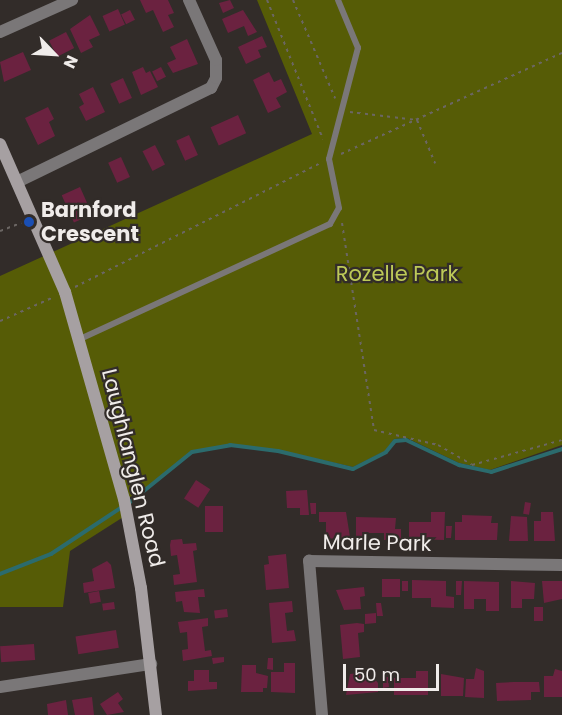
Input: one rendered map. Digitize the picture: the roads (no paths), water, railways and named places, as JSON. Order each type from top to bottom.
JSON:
[{"type":"street","points":[[0,32],[72,0]]},
{"type":"street","points":[[17,182],[210,88],[216,78],[216,60],[189,0]]},
{"type":"street","name":"Laughlanglen Road","points":[[0,144],[64,292],[80,339],[124,499],[151,664],[156,715]]},
{"type":"street","name":"Marle Park","points":[[322,715],[309,561],[562,565]]},
{"type":"street","points":[[0,687],[151,664]]},
{"type":"lane","points":[[80,339],[330,224],[339,208],[329,159],[358,48],[338,0]]},
{"type":"waterway","points":[[129,503],[192,452],[230,445],[278,451],[353,469],[386,452],[395,441],[406,440],[459,465],[491,472],[562,449]]},
{"type":"waterway","points":[[0,574],[51,554],[122,507]]},
{"type":"place","name":"Barnford Crescent","points":[[29,222]]},
{"type":"park label","name":"Rozelle Park","points":[[397,274]]}]
